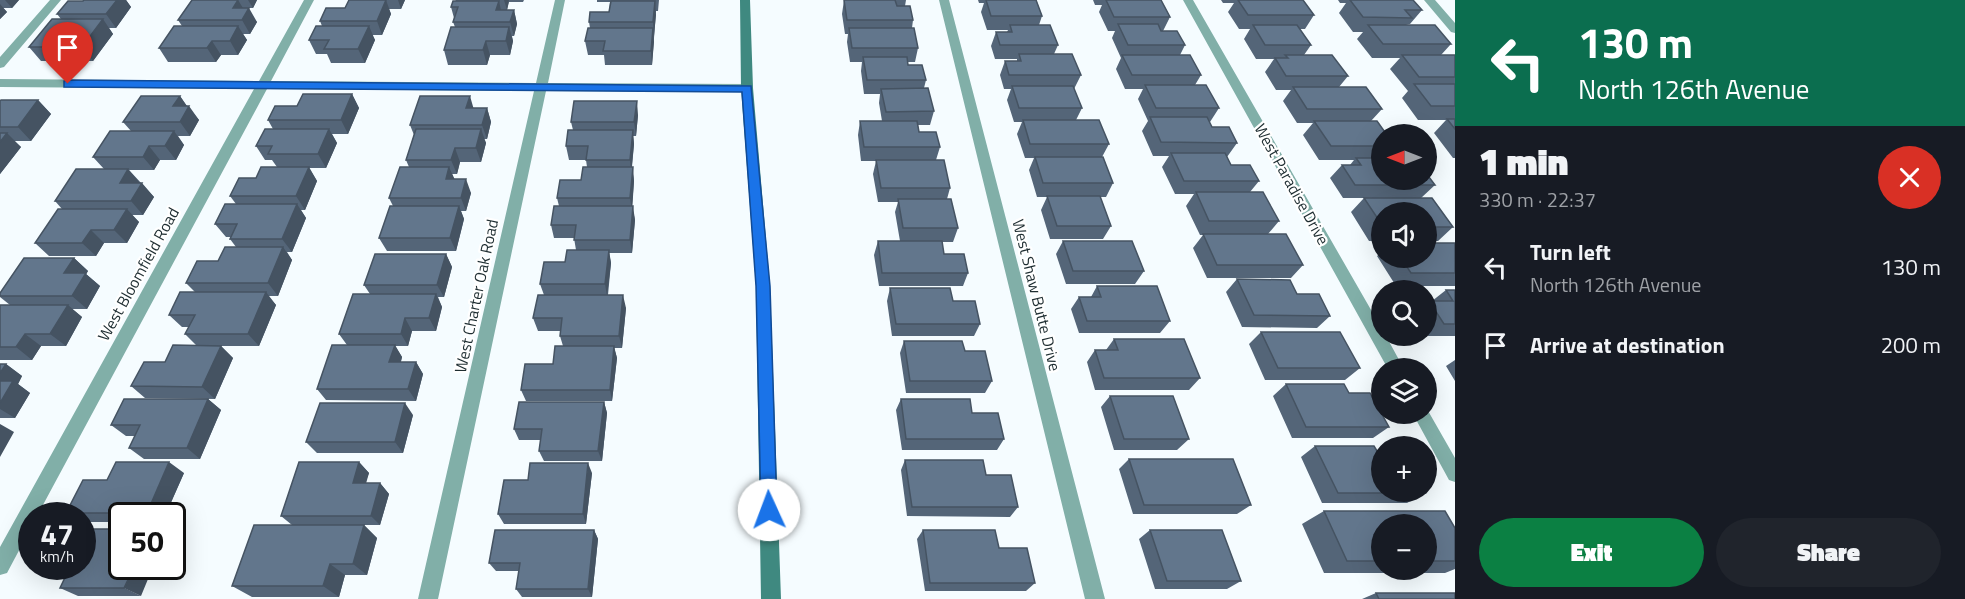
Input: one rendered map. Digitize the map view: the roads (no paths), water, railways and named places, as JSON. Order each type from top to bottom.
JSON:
[{"type":"main road","points":[[745,0],[747,88],[763,286],[771,599]]},
{"type":"street","points":[[0,64],[56,0]]},
{"type":"street","name":"West Bloomfield Road","points":[[0,566],[309,0]]},
{"type":"street","name":"West Charter Oak Road","points":[[428,599],[560,0]]},
{"type":"street","name":"West Shaw Butte Drive","points":[[944,0],[1095,599]]},
{"type":"street","name":"West Paradise Drive","points":[[1188,0],[1390,358]]},
{"type":"street","points":[[1429,0],[1455,30]]},
{"type":"street","points":[[0,83],[747,88]]},
{"type":"street","points":[[1427,424],[1455,474]]}]
